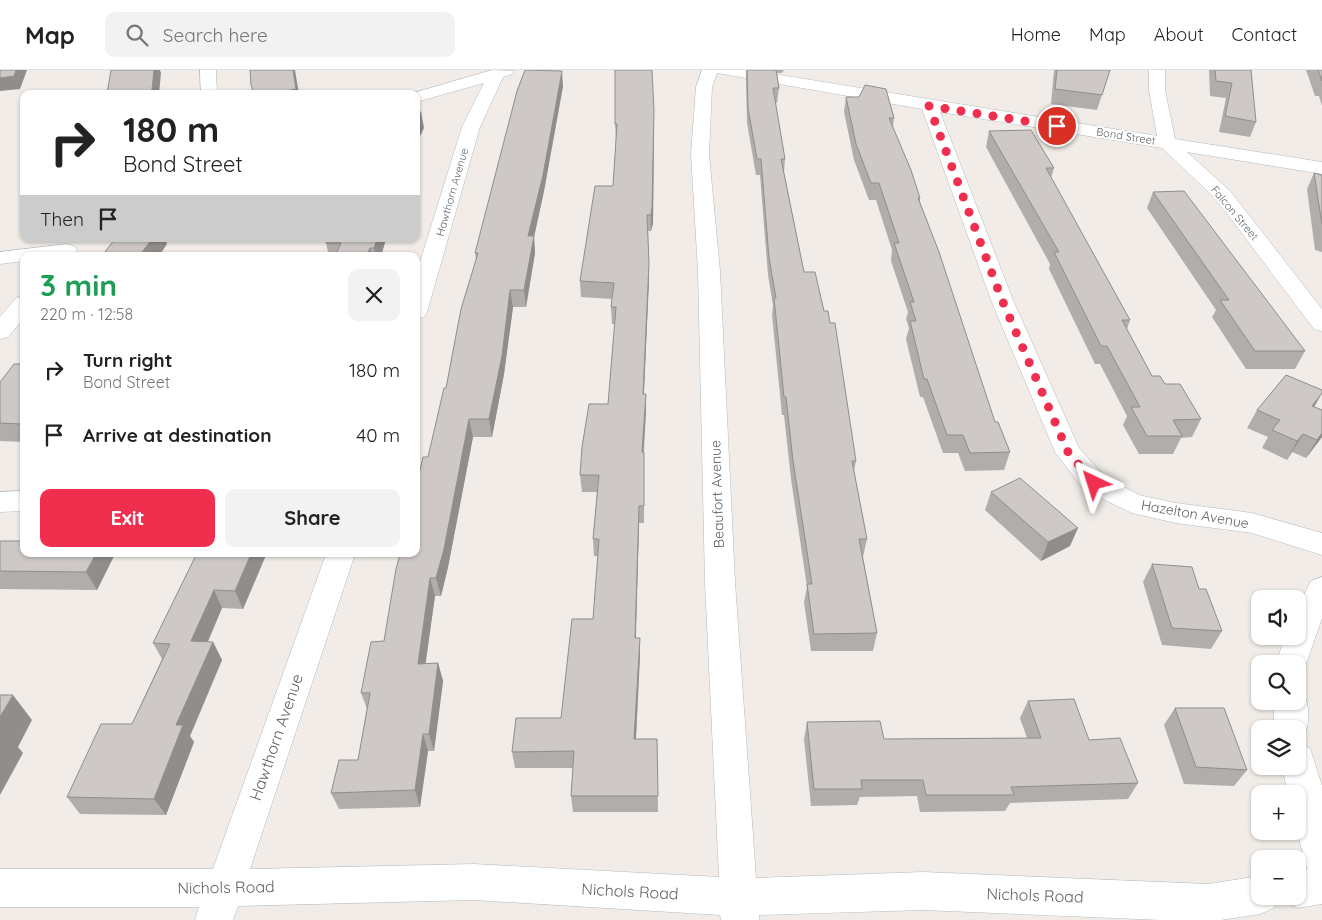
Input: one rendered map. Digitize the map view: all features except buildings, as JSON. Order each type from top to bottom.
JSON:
[{"type":"street","points":[[208,70],[209,90]]},
{"type":"street","name":"Beaufort Avenue","points":[[710,70],[704,87],[700,154],[709,271],[720,582],[740,908]]},
{"type":"street","name":"Bond Street","points":[[723,70],[929,106],[1322,168]]},
{"type":"street","points":[[821,88],[830,70]]},
{"type":"street","points":[[1157,70],[1157,90],[1167,143]]},
{"type":"street","points":[[420,96],[504,72]]},
{"type":"street","name":"Hawthorn Avenue","points":[[420,299],[471,127],[504,72]]},
{"type":"street","name":"Hazelton Avenue","points":[[929,106],[1002,300],[1064,444],[1068,452],[1094,483],[1132,503],[1176,513],[1252,523],[1322,544]]},
{"type":"street","name":"Falcon Street","points":[[1167,143],[1223,196],[1322,324]]},
{"type":"street","points":[[41,252],[69,248]]},
{"type":"street","points":[[0,258],[20,255]]},
{"type":"street","points":[[0,332],[20,308]]},
{"type":"street","points":[[0,502],[20,501]]},
{"type":"street","name":"Hawthorn Avenue","points":[[219,904],[339,557]]},
{"type":"street","points":[[1295,655],[1306,619],[1322,589]]},
{"type":"street","points":[[1302,775],[1322,860]]},
{"type":"street","name":"Nichols Road","points":[[0,888],[219,904],[474,882],[740,908],[923,891],[1208,903],[1251,896]]},
{"type":"street","points":[[1306,888],[1322,885]]},
{"type":"route","points":[[1057,126],[929,106],[1002,300],[1068,452],[1094,483]]}]
